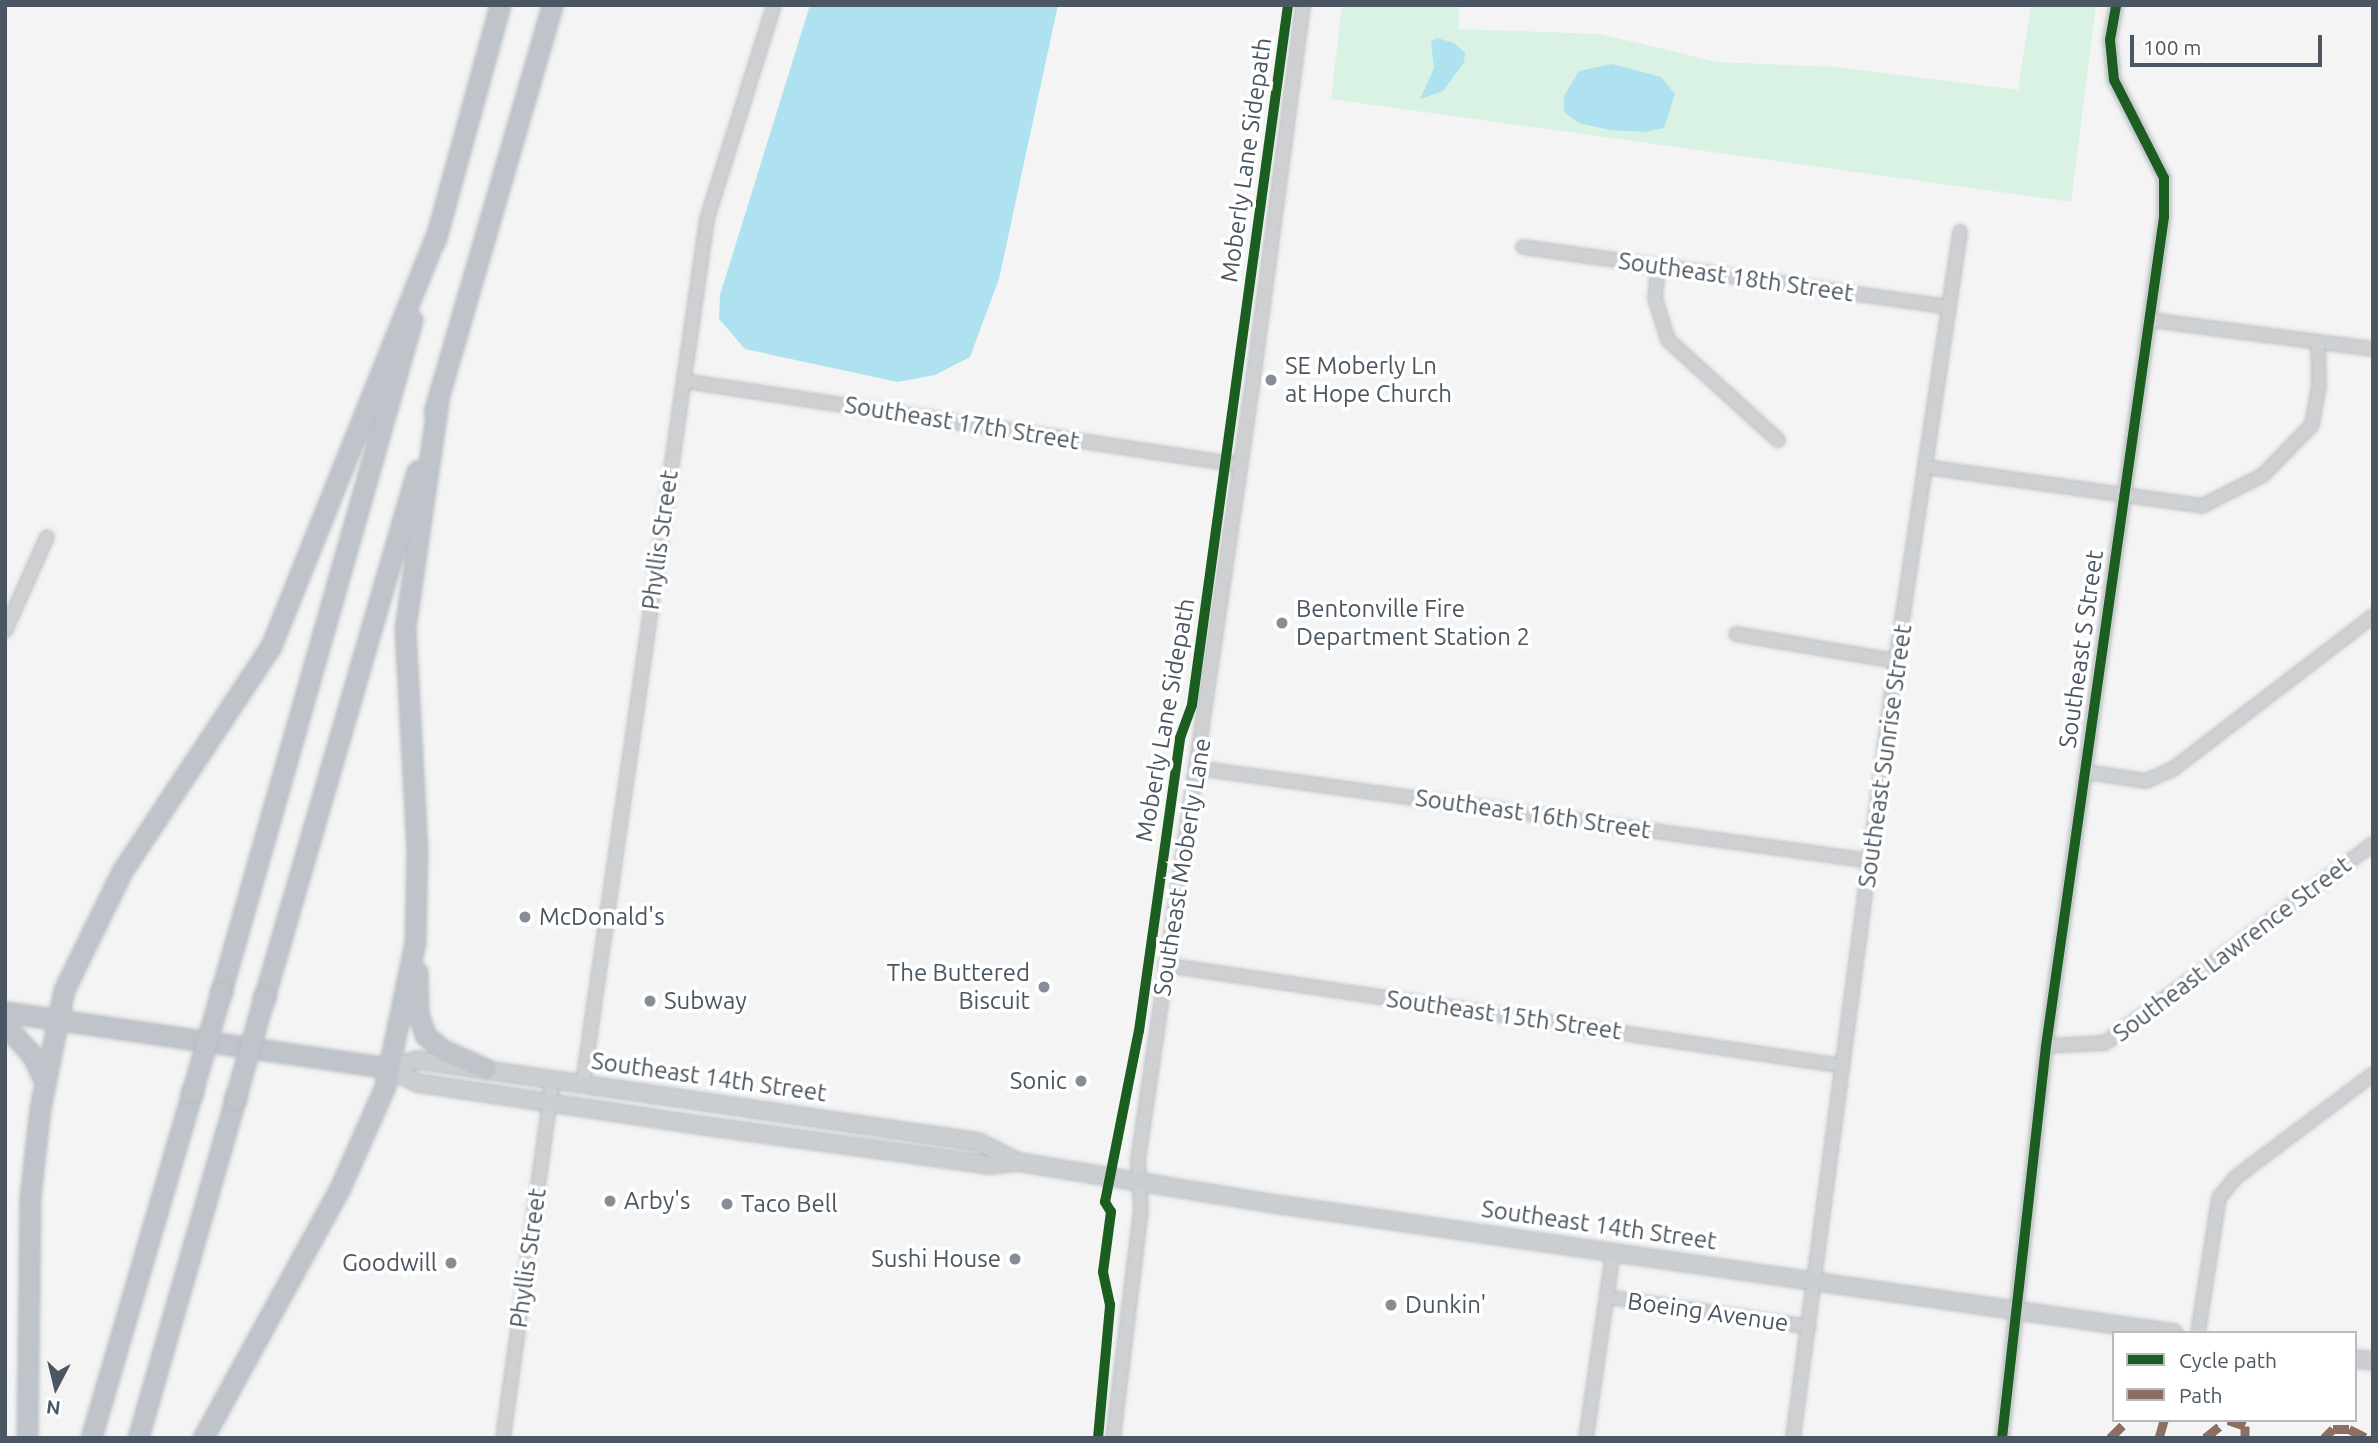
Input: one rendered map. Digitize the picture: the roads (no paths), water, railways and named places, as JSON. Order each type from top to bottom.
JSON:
[{"type":"highway","points":[[91,1438],[221,992],[500,5]]},
{"type":"highway","points":[[138,1438],[552,5]]},
{"type":"highway","points":[[27,1438],[30,1197],[45,1082],[64,990],[121,871],[271,646],[438,230]]},
{"type":"highway","points":[[438,401],[405,628],[417,850],[417,1004],[425,1035],[443,1051],[486,1069]]},
{"type":"highway","points":[[203,1438],[339,1190],[386,1086],[415,942]]},
{"type":"highway","name":"Southeast 14th Street","points":[[5,1012],[388,1068]]},
{"type":"highway","points":[[5,1025],[32,1055],[45,1082]]},
{"type":"main road","name":"Southeast 14th Street","points":[[388,1068],[417,1060],[979,1142],[1017,1162]]},
{"type":"main road","name":"Southeast 14th Street","points":[[388,1068],[418,1083],[550,1103],[990,1165],[1017,1162],[2160,1331]]},
{"type":"street","name":"Phyllis Street","points":[[583,1083],[708,216],[774,5]]},
{"type":"street","name":"Southeast Moberly Lane","points":[[1113,1438],[1140,1217],[1138,1160],[1240,465],[1303,5]]},
{"type":"street","points":[[2102,5],[2116,7]]},
{"type":"street","name":"Southeast S Street","points":[[2002,1438],[2046,1046],[2164,217],[2164,178],[2114,80],[2110,40],[2116,7]]},
{"type":"street","name":"Southeast Sunrise Street","points":[[1793,1438],[1896,661],[1960,232]]},
{"type":"street","name":"Southeast 18th Street","points":[[1523,247],[1949,307]]},
{"type":"street","points":[[1658,266],[1656,298],[1668,340],[1778,440]]},
{"type":"street","points":[[2150,320],[2373,349]]},
{"type":"street","points":[[1926,467],[2123,499],[2202,506],[2263,475],[2312,425],[2319,387],[2318,342]]},
{"type":"street","name":"Southeast 17th Street","points":[[684,381],[1240,465]]},
{"type":"street","points":[[5,631],[47,537]]},
{"type":"street","points":[[2086,772],[2146,781],[2173,769],[2373,616]]},
{"type":"street","points":[[1737,634],[1896,661]]},
{"type":"street","name":"Southeast 16th Street","points":[[1196,768],[1871,861]]},
{"type":"street","name":"Southeast Lawrence Street","points":[[2046,1046],[2105,1043],[2373,844]]},
{"type":"street","name":"Southeast 15th Street","points":[[1165,965],[1843,1066]]},
{"type":"street","points":[[2198,1331],[2219,1198],[2236,1177],[2373,1074]]},
{"type":"street","name":"Phyllis Street","points":[[503,1438],[553,1079]]},
{"type":"street","points":[[1586,1438],[1613,1252]]},
{"type":"street","name":"Boeing Avenue","points":[[1607,1297],[1809,1327]]},
{"type":"water","points":[[810,5],[1058,5],[999,279],[970,357],[935,375],[898,382],[745,349],[719,319],[720,295]]},
{"type":"water","points":[[1437,38],[1454,43],[1465,53],[1464,62],[1443,91],[1420,99],[1434,68],[1431,42]]},
{"type":"water","points":[[1612,64],[1661,77],[1675,94],[1664,128],[1645,132],[1610,130],[1579,123],[1564,112],[1564,96],[1579,71]]},
{"type":"place","name":"SE Moberly Ln at Hope Church","points":[[1271,380]]},
{"type":"place","name":"Bentonville Fire Department Station 2","points":[[1282,623]]},
{"type":"place","name":"McDonald's","points":[[525,917]]},
{"type":"place","name":"The Buttered Biscuit","points":[[1044,987]]},
{"type":"place","name":"Subway","points":[[650,1001]]},
{"type":"place","name":"Sonic","points":[[1081,1081]]},
{"type":"place","name":"Arby's","points":[[610,1201]]},
{"type":"place","name":"Taco Bell","points":[[727,1204]]},
{"type":"place","name":"Sushi House","points":[[1015,1259]]},
{"type":"place","name":"Goodwill","points":[[451,1263]]},
{"type":"place","name":"Dunkin'","points":[[1391,1305]]}]
